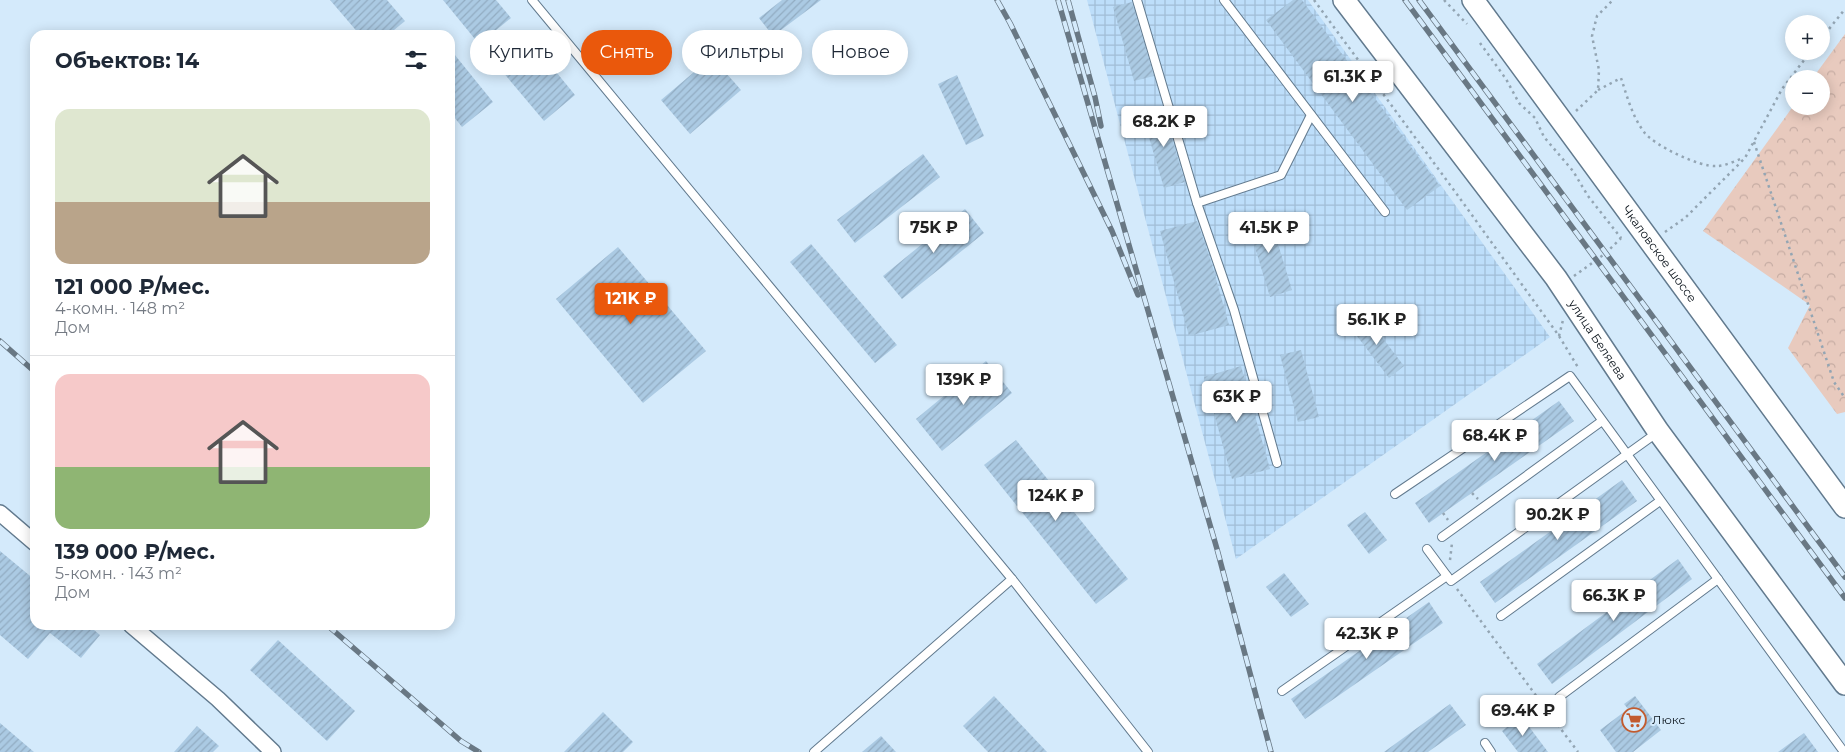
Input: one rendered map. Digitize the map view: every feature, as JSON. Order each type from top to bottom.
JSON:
[{"type":"street","name":"улица Беляева","points":[[1344,0],[1570,297],[1658,431],[1845,684]]},
{"type":"street","name":"Чкаловское шоссе","points":[[1473,0],[1845,507]]},
{"type":"street","points":[[0,513],[30,539]]},
{"type":"street","points":[[137,630],[218,699],[273,752]]},
{"type":"lane","points":[[532,0],[1012,579],[1148,752]]},
{"type":"lane","points":[[1137,0],[1196,203],[1234,310],[1277,463]]},
{"type":"lane","points":[[1224,0],[1385,212]]},
{"type":"lane","points":[[1196,203],[1281,175],[1311,115]]},
{"type":"lane","points":[[1395,494],[1570,376],[1844,752]]},
{"type":"lane","points":[[1442,537],[1602,421]]},
{"type":"lane","points":[[1282,692],[1627,455],[1658,431]]},
{"type":"lane","points":[[1501,616],[1660,501]]},
{"type":"lane","points":[[1427,548],[1449,578]]},
{"type":"lane","points":[[814,752],[1012,579]]},
{"type":"lane","points":[[1559,697],[1718,579]]},
{"type":"lane","points":[[1485,743],[1491,752]]},
{"type":"path","points":[[1444,0],[1468,25]]},
{"type":"path","points":[[1598,90],[1599,70],[1592,36],[1597,16],[1613,0]]},
{"type":"path","points":[[1830,28],[1845,9]]},
{"type":"path","points":[[1478,40],[1506,79],[1519,103],[1535,118],[1544,137],[1573,171],[1588,196],[1621,238],[1650,242],[1685,218],[1745,158],[1782,89],[1805,60]]},
{"type":"path","points":[[1544,137],[1564,123],[1598,90],[1621,78],[1634,114],[1644,134],[1666,150],[1699,163],[1716,166],[1745,158]]},
{"type":"path","points":[[1754,142],[1834,382],[1845,398]]},
{"type":"path","points":[[1559,336],[1574,277],[1621,238]]},
{"type":"path","points":[[1454,528],[1449,578],[1578,752]]},
{"type":"shaded area","points":[[1087,0],[1308,0],[1550,337],[1236,559]]},
{"type":"green space","points":[[1845,34],[1845,412],[1837,414],[1788,348],[1810,305],[1703,231],[1787,115],[1830,115],[1830,70],[1819,70],[1826,60],[1830,60],[1830,54]]},
{"type":"building","points":[[330,0],[387,0],[405,21],[394,30],[356,30]]},
{"type":"building","points":[[443,0],[496,0],[511,18],[496,30],[470,30],[470,33]]},
{"type":"building","points":[[782,0],[821,0],[781,30],[768,30],[759,18]]},
{"type":"building","points":[[1293,0],[1302,0],[1440,186],[1407,210],[1266,20]]},
{"type":"building","points":[[1132,2],[1154,76],[1134,81],[1113,7]]},
{"type":"building","points":[[455,55],[470,75],[493,102],[462,127],[455,118]]},
{"type":"building","points":[[505,75],[559,75],[575,95],[544,121]]},
{"type":"building","points":[[691,75],[728,75],[741,90],[690,134],[661,100]]},
{"type":"building","points":[[957,75],[984,136],[966,145],[938,84]]},
{"type":"building","points":[[1163,108],[1185,182],[1164,188],[1142,114]]},
{"type":"building","points":[[923,154],[940,177],[855,243],[837,220]]},
{"type":"building","points":[[965,209],[984,233],[902,299],[883,276]]},
{"type":"building","points":[[1268,211],[1292,290],[1270,297],[1246,218]]},
{"type":"building","points":[[1197,221],[1211,261],[1229,325],[1189,336],[1160,231]]},
{"type":"building","points":[[811,244],[897,345],[875,363],[790,262]]},
{"type":"building","points":[[618,247],[706,351],[643,403],[556,299]]},
{"type":"building","points":[[1365,315],[1404,366],[1389,378],[1350,327]]},
{"type":"building","points":[[1301,350],[1319,417],[1298,422],[1280,355]]},
{"type":"building","points":[[986,361],[1012,393],[942,451],[916,419]]},
{"type":"building","points":[[1241,366],[1270,469],[1232,479],[1204,377]]},
{"type":"building","points":[[1559,401],[1574,421],[1429,523],[1415,503]]},
{"type":"building","points":[[1016,440],[1128,579],[1096,604],[984,465]]},
{"type":"building","points":[[1622,480],[1637,501],[1495,603],[1480,582]]},
{"type":"building","points":[[1365,512],[1387,540],[1369,554],[1347,525]]},
{"type":"building","points":[[0,551],[30,576],[30,630],[94,630],[100,635],[81,658],[50,633],[28,659],[0,635]]},
{"type":"building","points":[[1678,559],[1692,579],[1552,684],[1537,664]]},
{"type":"building","points":[[1284,573],[1309,604],[1291,617],[1266,587]]},
{"type":"building","points":[[1429,602],[1443,623],[1305,719],[1291,699]]},
{"type":"building","points":[[278,640],[355,711],[327,741],[250,670]]},
{"type":"building","points":[[994,696],[1047,752],[988,752],[963,726]]},
{"type":"building","name":"Люкс","points":[[1635,696],[1661,730],[1633,752],[1616,752],[1600,730],[1628,709],[1624,704]]},
{"type":"building","points":[[1450,704],[1466,725],[1428,752],[1384,752]]},
{"type":"building","points":[[603,712],[633,742],[623,752],[564,752]]},
{"type":"building","points":[[1521,716],[1548,752],[1518,752],[1502,731]]},
{"type":"building","points":[[0,723],[34,752],[0,752]]},
{"type":"building","points":[[197,726],[219,746],[213,752],[174,752]]},
{"type":"building","points":[[1804,733],[1818,752],[1778,752]]},
{"type":"building","points":[[881,736],[896,752],[862,752]]},
{"type":"railway","points":[[997,0],[1112,231],[1138,295]]},
{"type":"railway","points":[[1058,0],[1217,549],[1271,752]]},
{"type":"railway","points":[[1068,0],[1095,97],[1101,126]]},
{"type":"railway","points":[[1405,0],[1845,598]]},
{"type":"railway","points":[[1419,0],[1845,577]]},
{"type":"railway","points":[[0,341],[30,368]]},
{"type":"railway","points":[[333,630],[461,741],[479,752]]},
{"type":"place","name":"Люкс","points":[[1634,720]]}]
